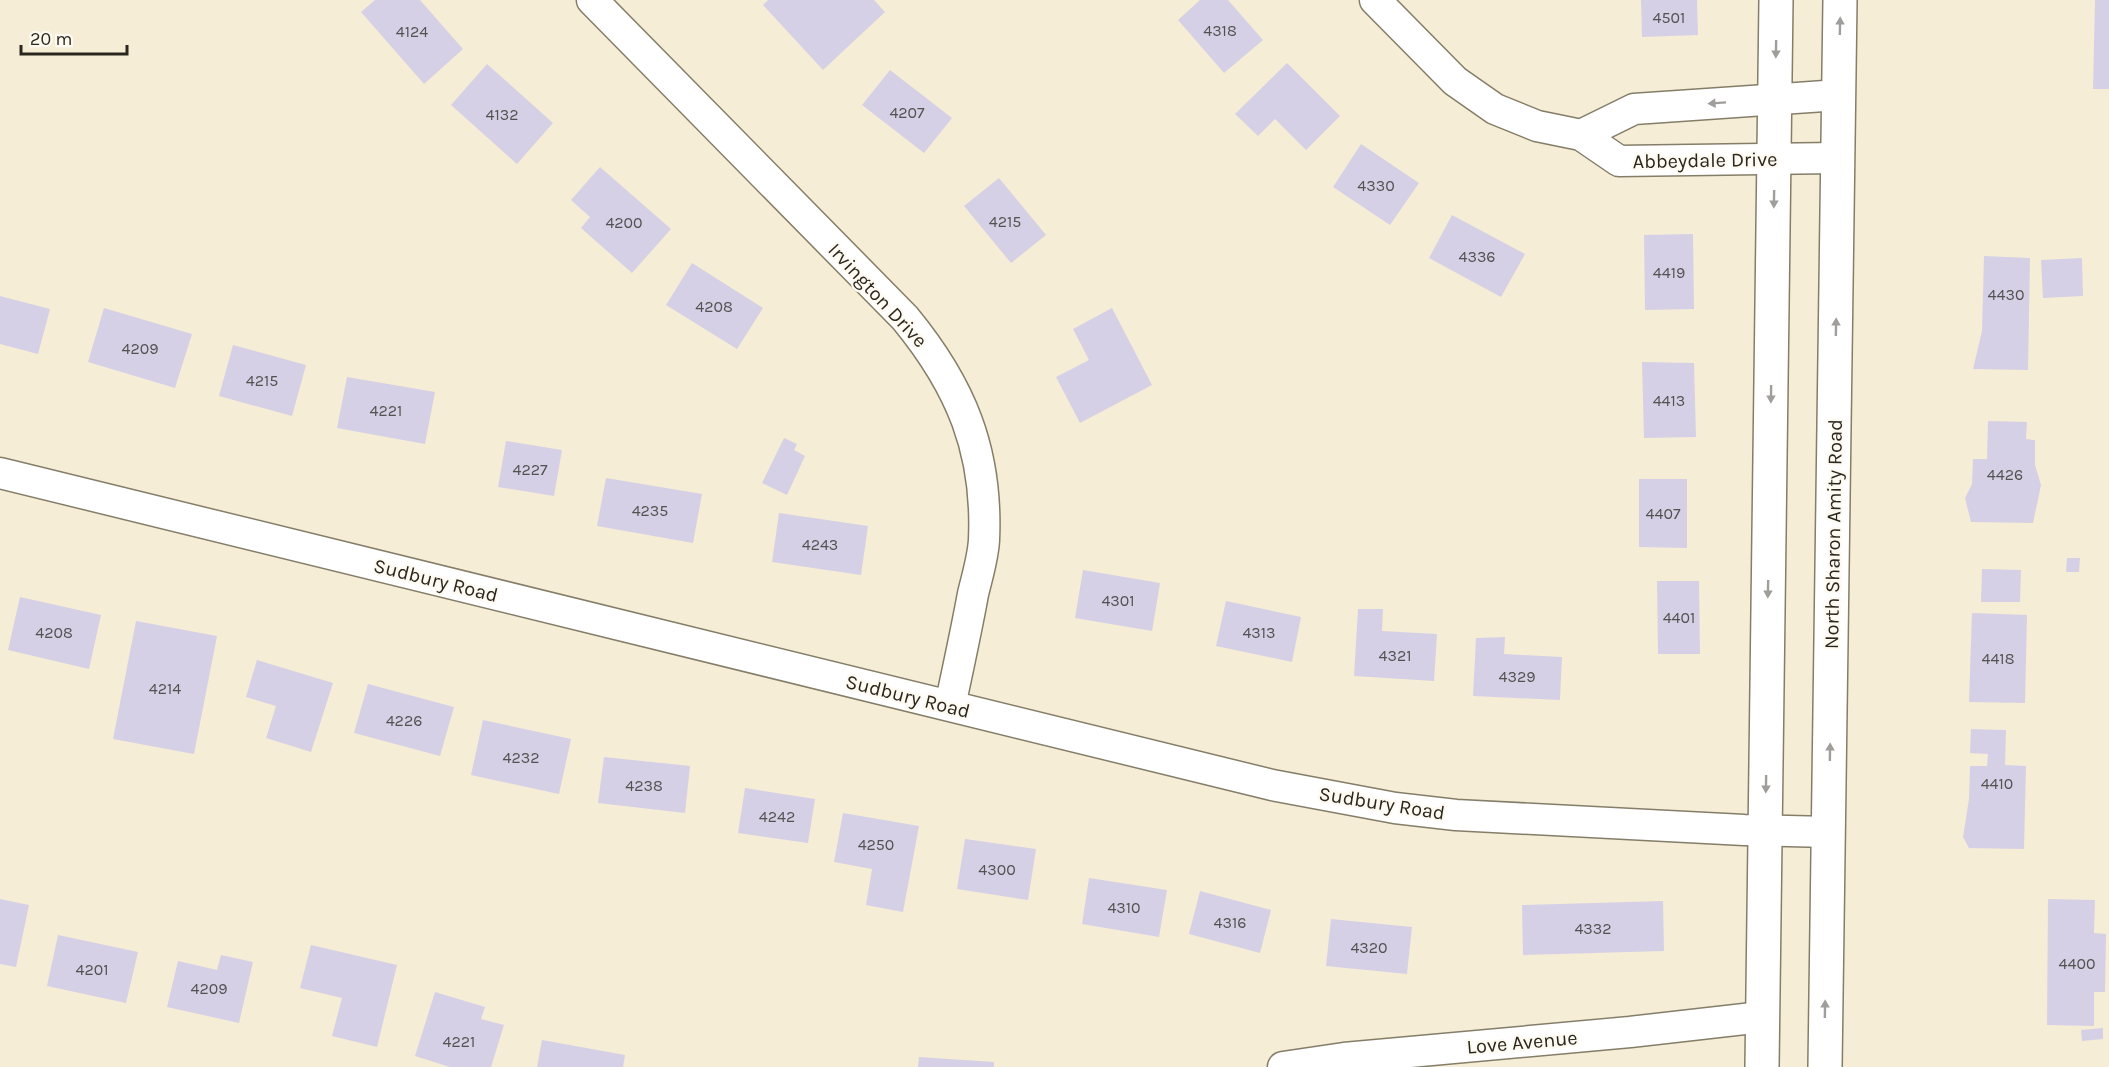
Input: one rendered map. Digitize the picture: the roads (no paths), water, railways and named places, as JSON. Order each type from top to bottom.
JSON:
[{"type":"main road","points":[[1762,1067],[1776,0]]},
{"type":"main road","name":"North Sharon Amity Road","points":[[1825,1067],[1840,0]]},
{"type":"street","name":"Irvington Drive","points":[[592,0],[905,318],[923,340],[953,387],[975,442],[984,492],[984,543],[950,706]]},
{"type":"street","name":"Abbeydale Drive","points":[[1375,0],[1455,81],[1496,108],[1537,126],[1581,135],[1619,161],[1838,158]]},
{"type":"street","points":[[1581,135],[1634,109],[1839,95]]},
{"type":"street","name":"Sudbury Road","points":[[0,474],[1272,785],[1395,808],[1456,815],[1765,831],[1829,832]]},
{"type":"street","name":"Love Avenue","points":[[1283,1067],[1344,1058],[1630,1032],[1762,1017]]}]
